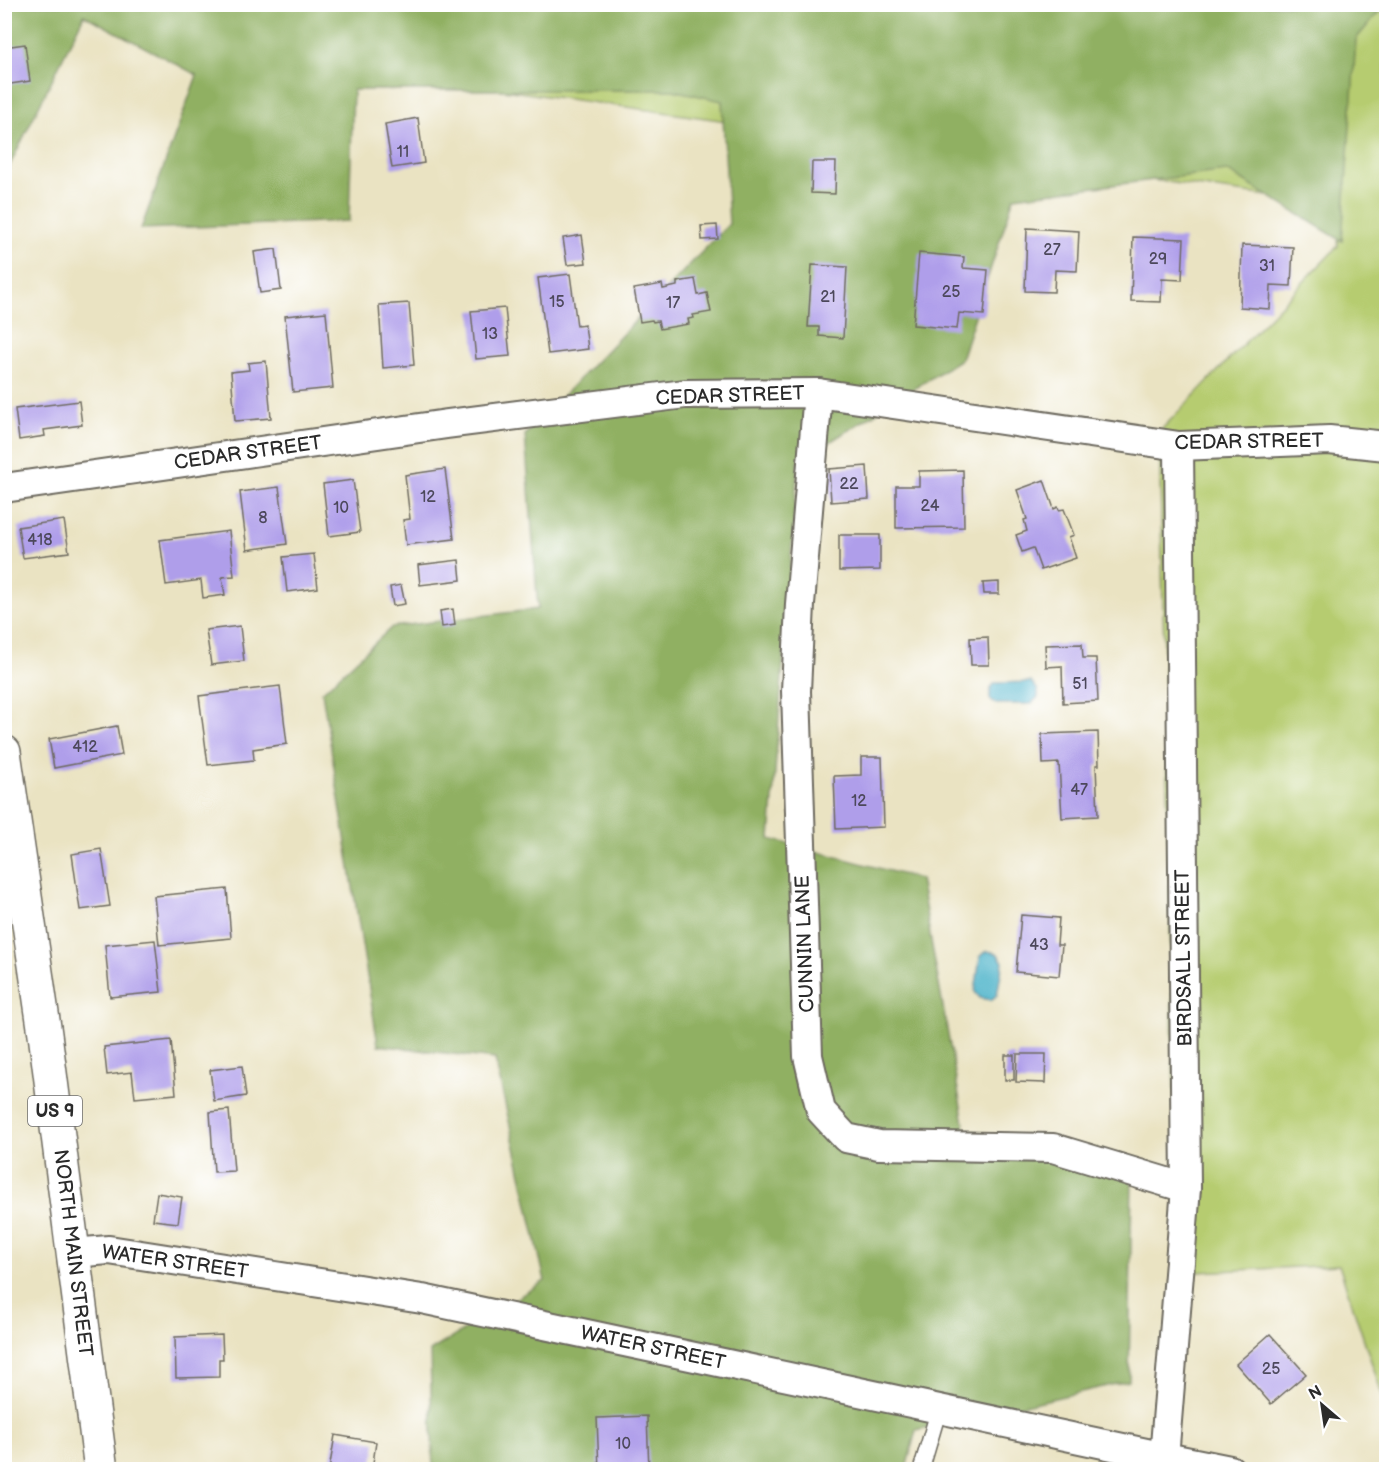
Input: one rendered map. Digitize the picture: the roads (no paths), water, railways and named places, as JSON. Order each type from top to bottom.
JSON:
[{"type":"highway","name":"NORTH MAIN STREET","points":[[4,752],[45,1034],[101,1470]]},
{"type":"street","name":"CEDAR STREET","points":[[4,488],[447,424],[685,393],[818,393],[1179,446],[1329,440],[1386,446]]},
{"type":"street","name":"CUNNIN LANE","points":[[818,393],[800,604],[796,691],[808,1056],[821,1111],[846,1138],[879,1145],[1053,1148],[1186,1188]]},
{"type":"street","name":"BIRDSALL STREET","points":[[1164,1463],[1186,1188],[1179,446]]},
{"type":"street","name":"WATER STREET","points":[[72,1253],[109,1250],[422,1299],[939,1409],[1164,1463],[1230,1470]]},
{"type":"lane","points":[[921,1470],[939,1409]]},
{"type":"water","points":[[1031,682],[1038,690],[1038,697],[1031,704],[996,704],[990,699],[990,689],[995,683]]},
{"type":"water","points":[[987,951],[997,953],[1003,962],[997,995],[991,1000],[980,998],[975,992],[980,957]]}]
